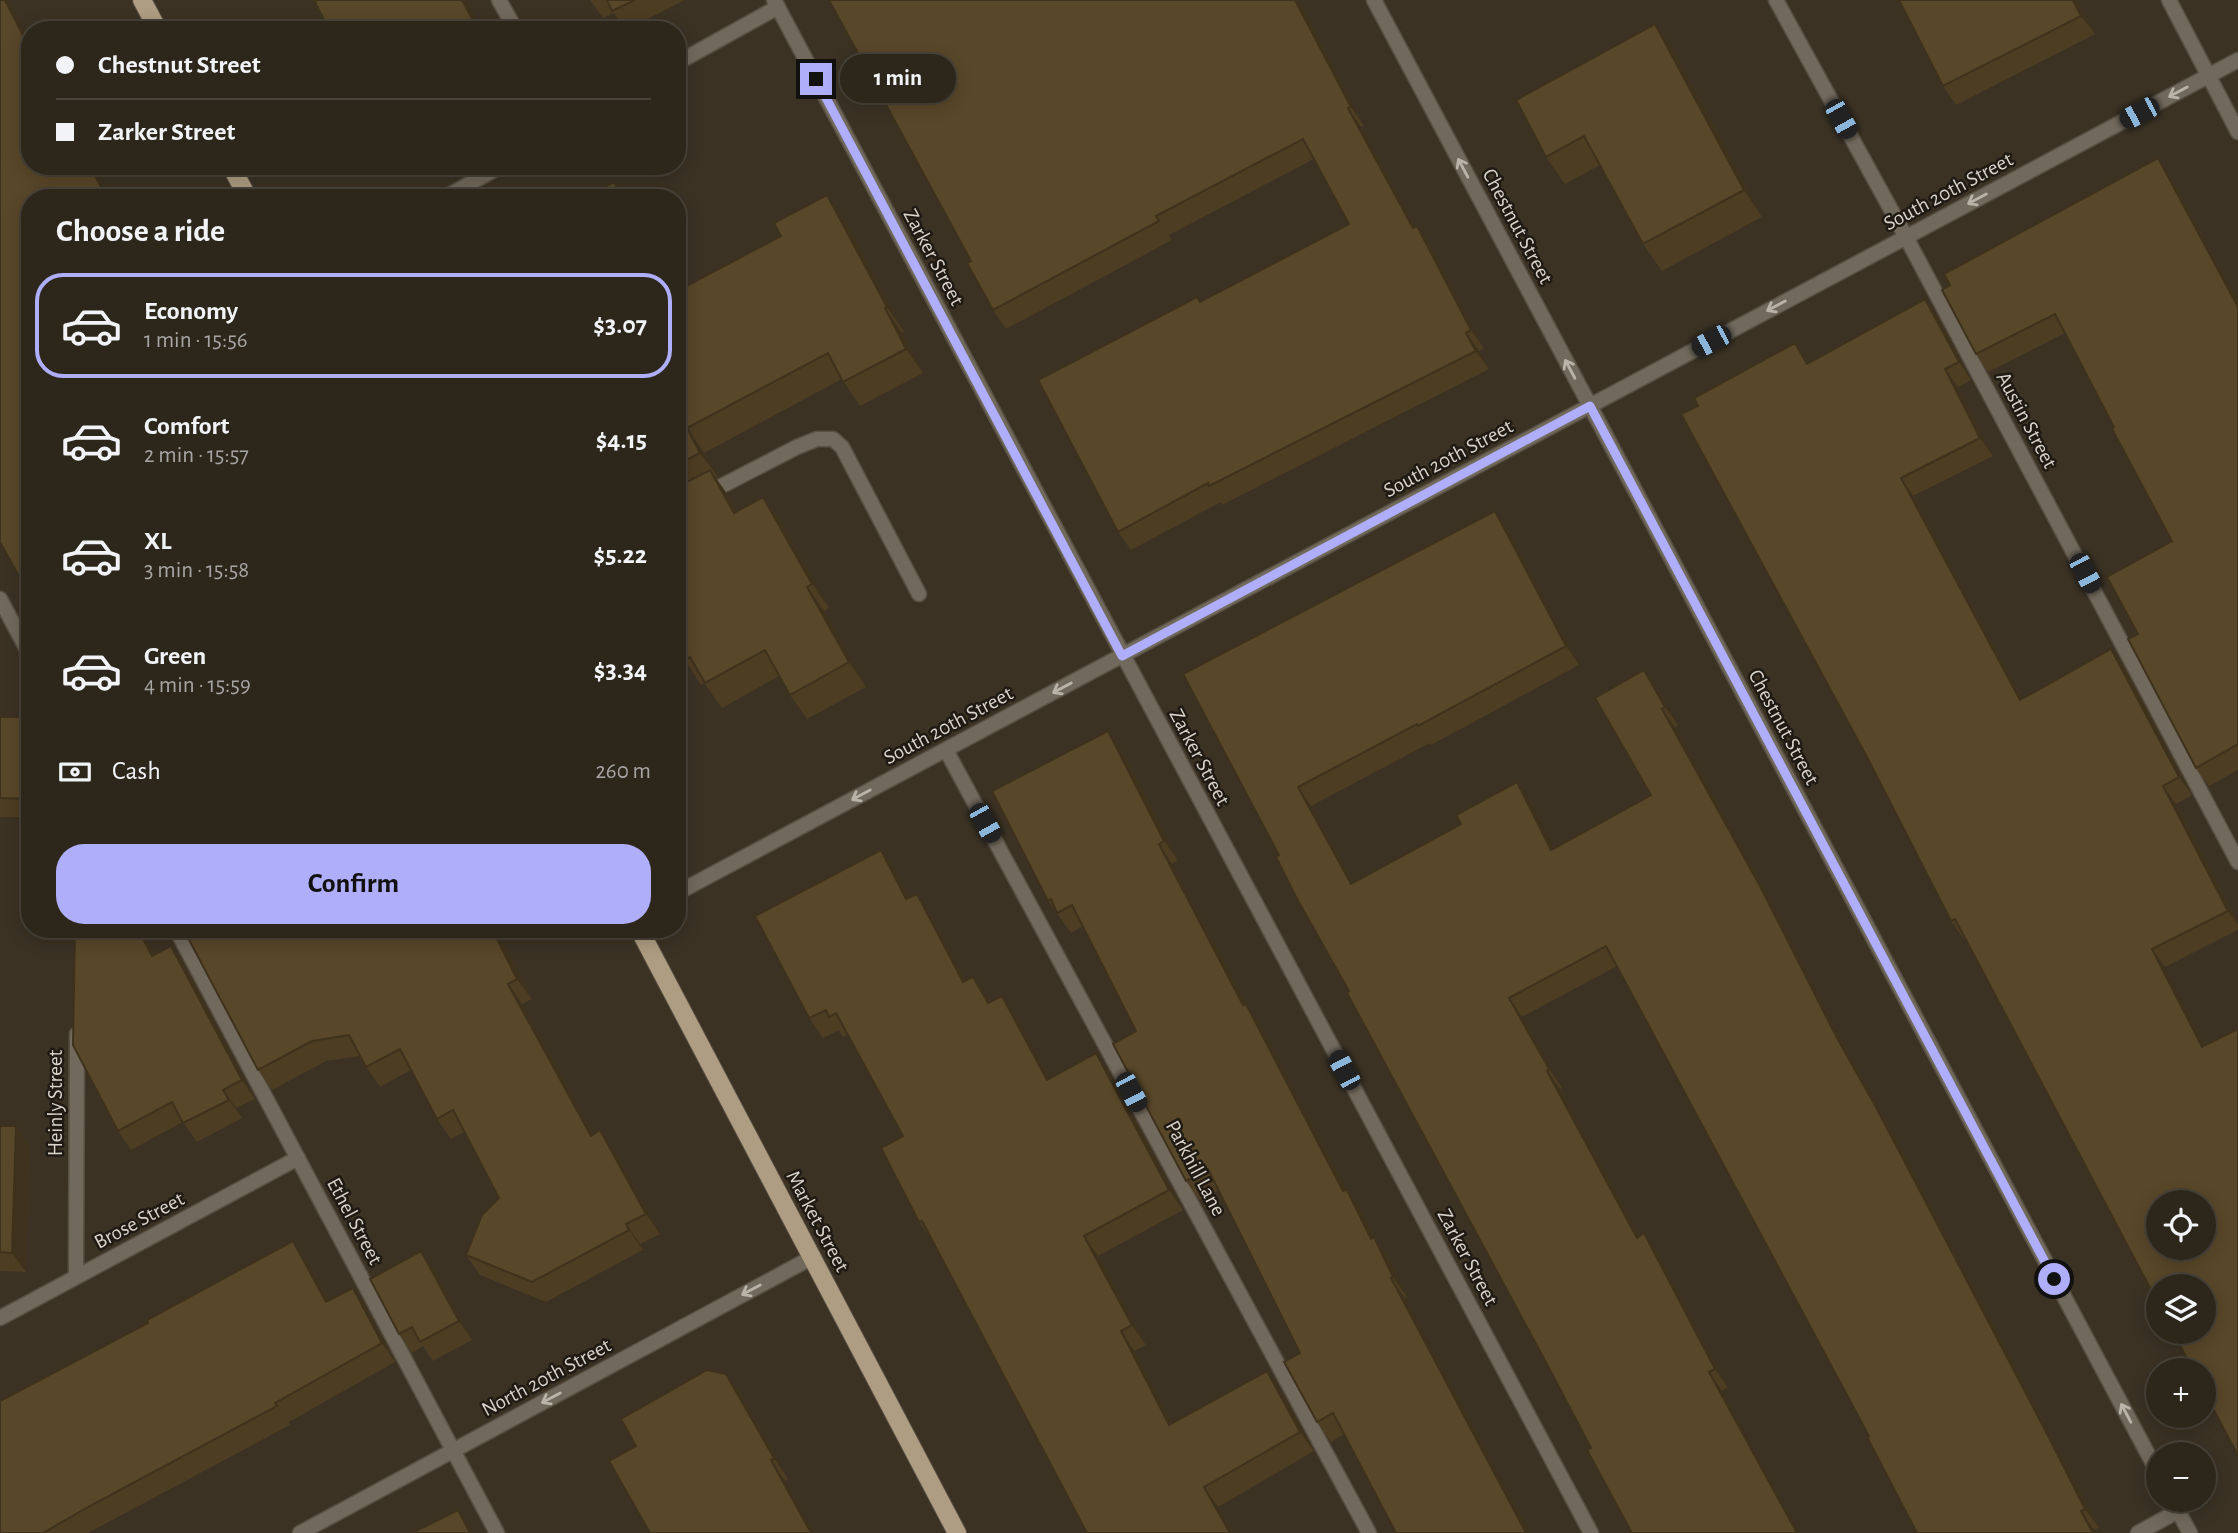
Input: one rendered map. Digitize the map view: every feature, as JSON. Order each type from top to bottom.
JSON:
[{"type":"main road","points":[[142,0],[153,21]]},
{"type":"main road","name":"Market Street","points":[[644,938],[957,1533]]},
{"type":"street","points":[[499,0],[511,21]]},
{"type":"street","name":"Chestnut Street","points":[[1374,0],[2146,1450]]},
{"type":"street","name":"Austin Street","points":[[1776,0],[1906,237],[2238,862]]},
{"type":"street","points":[[2169,0],[2238,132]]},
{"type":"street","points":[[686,58],[776,3]]},
{"type":"street","name":"Zarker Street","points":[[776,3],[1591,1533]]},
{"type":"street","name":"South 20th Street","points":[[686,888],[2238,60]]},
{"type":"street","points":[[460,189],[486,175]]},
{"type":"street","points":[[686,504],[797,447],[817,439],[833,439],[842,447],[919,594]]},
{"type":"street","points":[[0,599],[21,638]]},
{"type":"street","name":"Parkhill Lane","points":[[946,750],[1369,1533]]},
{"type":"street","name":"Ethel Street","points":[[181,938],[497,1533]]},
{"type":"street","name":"Heinly Street","points":[[76,1277],[77,1013]]},
{"type":"street","name":"Brose Street","points":[[0,1318],[298,1158]]},
{"type":"street","name":"North 20th Street","points":[[300,1533],[811,1258]]},
{"type":"street","points":[[2138,1533],[2167,1512]]},
{"type":"street","points":[[2178,1512],[2190,1533]]},
{"type":"building","points":[[0,0],[5,0],[21,31],[21,175],[95,175],[102,189],[21,189],[21,580],[0,542]]},
{"type":"building","points":[[314,0],[462,0],[473,21],[324,21]]},
{"type":"building","points":[[607,0],[635,0],[612,11]]},
{"type":"building","points":[[829,0],[1295,0],[1351,107],[1348,108],[1413,228],[1417,226],[1471,330],[1466,333],[1476,351],[1209,486],[1208,483],[1118,532],[1038,380],[1197,297],[1200,302],[1349,224],[1303,139],[1156,216],[1159,221],[993,310],[967,263],[971,261]]},
{"type":"building","points":[[1899,0],[2073,0],[2081,16],[1943,86]]},
{"type":"building","points":[[1655,24],[1744,190],[1643,244],[1584,136],[1546,157],[1516,100]]},
{"type":"building","points":[[2158,158],[2238,307],[2238,744],[2196,768],[2128,639],[2138,634],[2107,577],[2172,541],[2055,314],[1976,354],[1942,290],[1950,285],[1944,274]]},
{"type":"building","points":[[614,182],[618,189],[601,189]]},
{"type":"building","points":[[827,195],[887,307],[885,308],[906,349],[843,382],[828,353],[687,428],[700,453],[686,460],[686,286],[781,236],[774,223]]},
{"type":"building","points":[[1925,299],[1959,362],[1945,369],[1980,438],[1901,478],[2020,700],[2111,649],[2179,777],[2163,786],[2228,911],[2152,949],[2202,1047],[2238,1029],[2238,1455],[2216,1414],[2216,1358],[2187,1358],[2179,1344],[2216,1344],[2216,1274],[2146,1274],[2146,1280],[1955,919],[1951,921],[1867,757],[1681,414],[1698,406],[1694,398],[1795,343],[1807,364]]},
{"type":"building","points":[[710,470],[734,513],[763,497],[812,584],[807,587],[849,662],[790,695],[765,650],[705,683],[690,657],[686,660],[686,482]]},
{"type":"building","points":[[1495,511],[1566,646],[1298,787],[1351,884],[1461,824],[1456,815],[1517,782],[1551,850],[1651,795],[1595,698],[1644,670],[1665,707],[1662,709],[1760,886],[1836,1036],[2044,1428],[2085,1509],[2081,1511],[2093,1533],[1917,1533],[1867,1437],[1869,1436],[1606,946],[1509,998],[1637,1238],[1644,1233],[1715,1369],[1709,1372],[1797,1533],[1632,1533],[1587,1450],[1591,1448],[1549,1368],[1347,993],[1349,991],[1296,897],[1276,857],[1279,855],[1183,674]]},
{"type":"building","points":[[0,717],[21,717],[21,799],[0,798]]},
{"type":"building","points":[[1108,731],[1164,841],[1159,844],[1343,1191],[1347,1190],[1371,1239],[1374,1237],[1393,1277],[1391,1278],[1526,1533],[1396,1533],[1333,1413],[1317,1422],[1284,1362],[1300,1353],[1208,1169],[1186,1181],[1113,1044],[1136,1031],[1072,905],[1057,913],[1051,899],[1048,901],[992,791]]},
{"type":"building","points":[[881,850],[906,899],[917,894],[963,982],[973,977],[988,1003],[1002,996],[1047,1080],[1096,1053],[1169,1190],[1084,1236],[1132,1325],[1121,1331],[1169,1425],[1267,1371],[1300,1432],[1204,1487],[1230,1533],[1087,1533],[881,1148],[903,1136],[836,1013],[829,1017],[826,1010],[809,1018],[755,916]]},
{"type":"building","points":[[75,938],[143,938],[152,956],[171,946],[242,1080],[223,1090],[229,1100],[183,1123],[172,1102],[118,1131],[73,1045]]},
{"type":"building","points":[[188,938],[496,938],[517,979],[508,984],[591,1136],[600,1130],[646,1214],[626,1224],[629,1230],[532,1282],[466,1255],[482,1215],[499,1198],[453,1110],[437,1119],[400,1049],[366,1067],[349,1035],[312,1041],[258,1070]]},
{"type":"building","points":[[0,1126],[16,1126],[12,1253],[0,1252]]},
{"type":"building","points":[[293,1241],[326,1302],[353,1288],[382,1343],[275,1403],[277,1406],[43,1533],[0,1533],[0,1401],[148,1323],[147,1320]]},
{"type":"building","points":[[421,1251],[459,1321],[420,1342],[412,1327],[399,1334],[370,1279]]},
{"type":"building","points":[[707,1370],[726,1374],[774,1458],[771,1460],[811,1533],[650,1533],[609,1461],[636,1446],[621,1419]]},
{"type":"building","points":[[458,1510],[470,1533],[412,1533]]},
{"type":"route","points":[[816,79],[1122,656],[1590,406],[2054,1279]]}]
